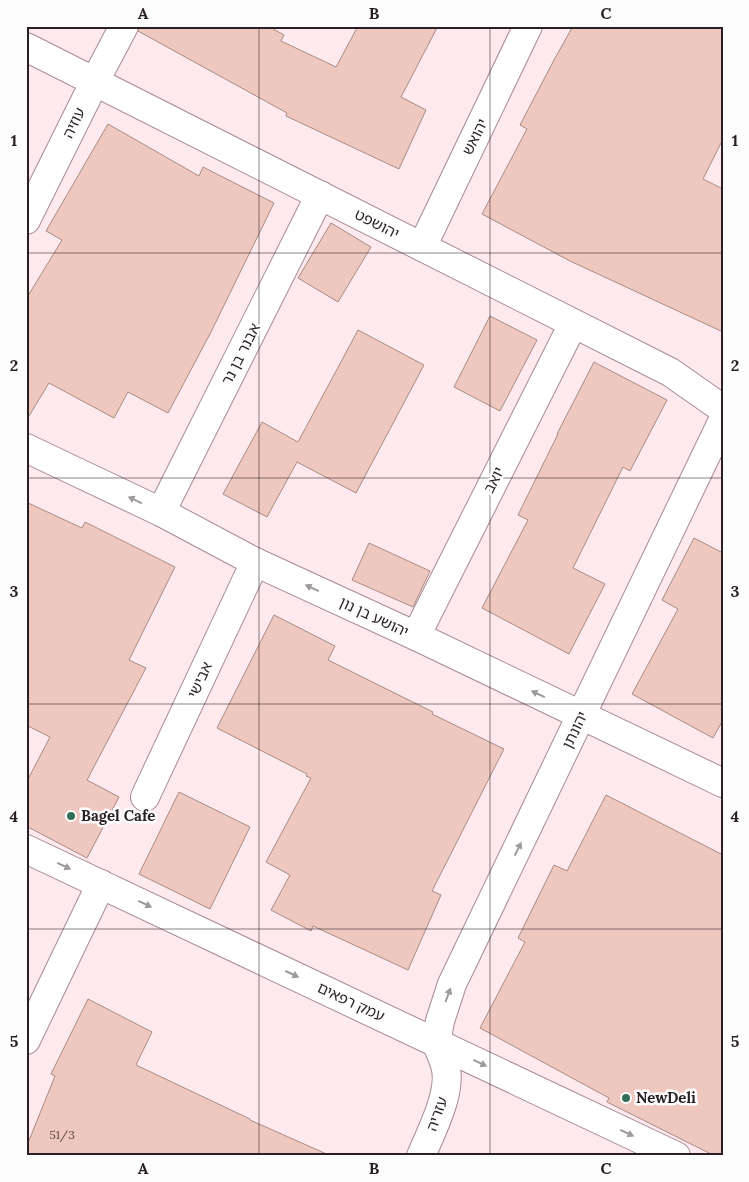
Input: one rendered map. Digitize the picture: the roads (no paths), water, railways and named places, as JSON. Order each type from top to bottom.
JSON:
[{"type":"street","name":"עוזיה","points":[[26,220],[124,26]]},
{"type":"street","name":"יהואש","points":[[422,247],[528,26]]},
{"type":"street","name":"יהושפט","points":[[26,47],[670,372],[723,410]]},
{"type":"street","name":"אבנר בן נר","points":[[161,512],[320,196]]},
{"type":"street","name":"יואב","points":[[416,636],[573,324]]},
{"type":"street","name":"יהונתן","points":[[436,1042],[440,1021],[452,984],[723,420]]},
{"type":"street","name":"יהושע בן נון","points":[[26,448],[161,512],[255,562],[416,636],[723,783]]},
{"type":"street","name":"אבישי","points":[[145,797],[255,562]]},
{"type":"street","name":"עמק רפאים","points":[[26,849],[676,1156]]},
{"type":"street","points":[[26,1040],[101,884]]},
{"type":"street","name":"עזריה","points":[[421,1156],[444,1098],[447,1083],[446,1068],[436,1042]]},
{"type":"place","name":"Bagel Cafe","points":[[71,816]]},
{"type":"place","name":"NewDeli","points":[[626,1098]]}]
